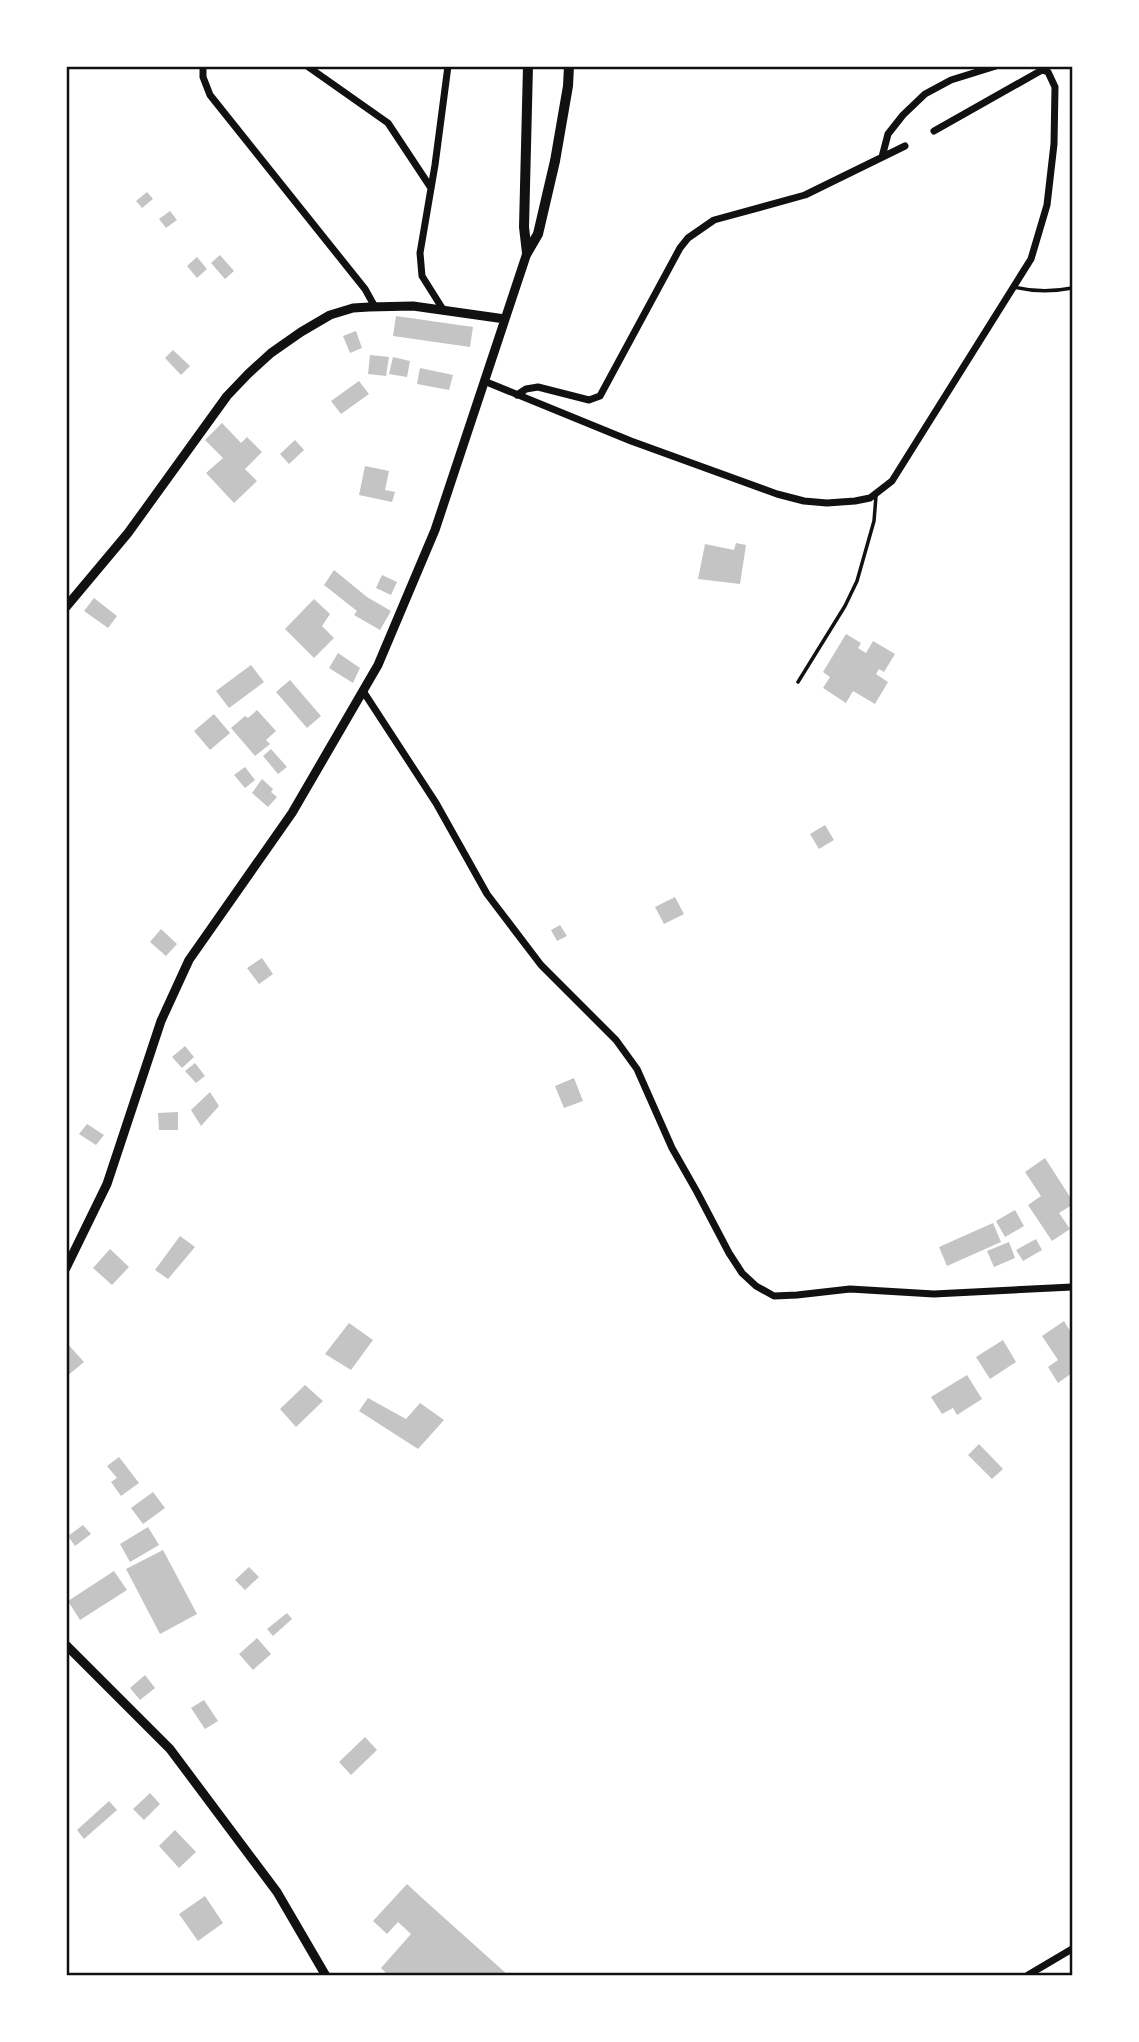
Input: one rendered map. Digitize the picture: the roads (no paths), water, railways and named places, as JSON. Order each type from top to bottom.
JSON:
[{"type":"main road","points":[[527,253],[524,227],[528,66]]},
{"type":"main road","points":[[527,253],[538,234],[555,161],[569,66]]},
{"type":"street","points":[[203,66],[203,77],[210,95],[365,289],[374,307]]},
{"type":"street","points":[[307,66],[388,123],[431,188]]},
{"type":"street","points":[[444,311],[426,282],[420,264],[420,253],[448,66]]},
{"type":"street","points":[[882,157],[888,134],[925,94],[951,80],[996,66]]},
{"type":"street","points":[[484,382],[631,441],[777,494],[804,501],[827,503],[870,498],[892,481],[1031,259],[1047,205],[1056,115],[1052,78],[1048,72],[1042,70],[934,131]]},
{"type":"street","points":[[517,395],[526,389],[538,387],[589,400],[600,396],[680,248],[688,238],[714,220],[805,195],[905,146]]},
{"type":"street","points":[[66,1268],[107,1184],[161,1021],[189,960],[292,813],[378,665],[435,530],[527,253]]},
{"type":"street","points":[[66,607],[128,533],[227,396],[271,353],[301,332],[330,316],[354,308],[413,306],[505,319]]},
{"type":"street","points":[[363,691],[436,803],[487,894],[541,965],[616,1040],[637,1069],[672,1148],[729,1253],[742,1273],[756,1286],[774,1296],[850,1289],[934,1294],[1073,1287]]},
{"type":"street","points":[[66,1644],[170,1749],[277,1892],[326,1976]]},
{"type":"street","points":[[1028,1975],[1073,1949]]},
{"type":"lane","points":[[1014,287],[1030,291],[1073,288]]},
{"type":"lane","points":[[798,682],[845,606],[857,581],[874,521],[875,495]]}]
